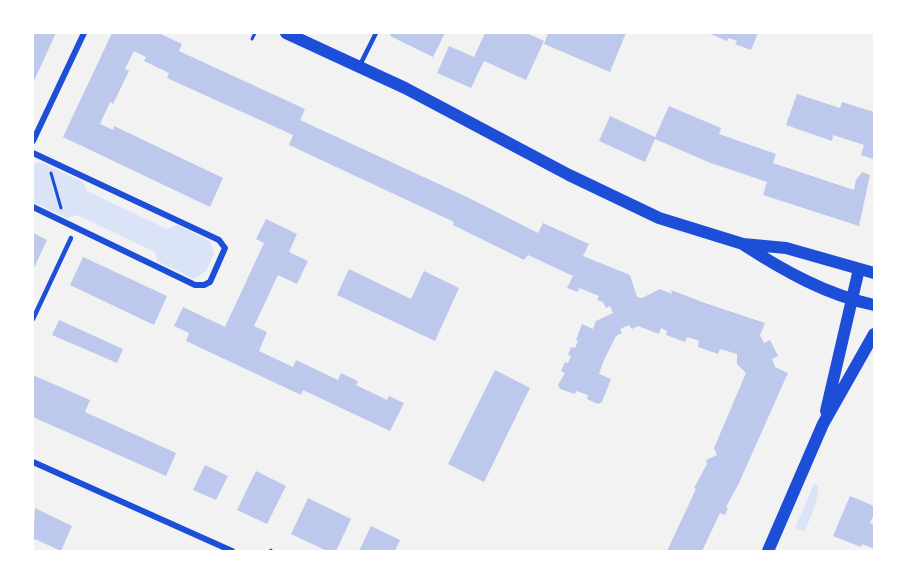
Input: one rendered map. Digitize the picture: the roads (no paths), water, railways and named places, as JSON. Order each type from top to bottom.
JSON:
[{"type":"main road","points":[[286,33],[454,114],[632,206],[689,229],[743,244],[786,248],[874,273]]},
{"type":"main road","points":[[743,244],[773,264],[820,288],[851,300],[874,305]]},
{"type":"main road","points":[[823,424],[859,269]]},
{"type":"main road","points":[[768,551],[823,424],[874,334]]},
{"type":"street","points":[[33,141],[84,33]]},
{"type":"street","points":[[33,153],[219,240],[225,248],[210,282],[195,285],[33,207]]},
{"type":"street","points":[[33,462],[232,551]]},
{"type":"lane","points":[[359,67],[376,33]]},
{"type":"lane","points":[[33,319],[71,237]]}]
